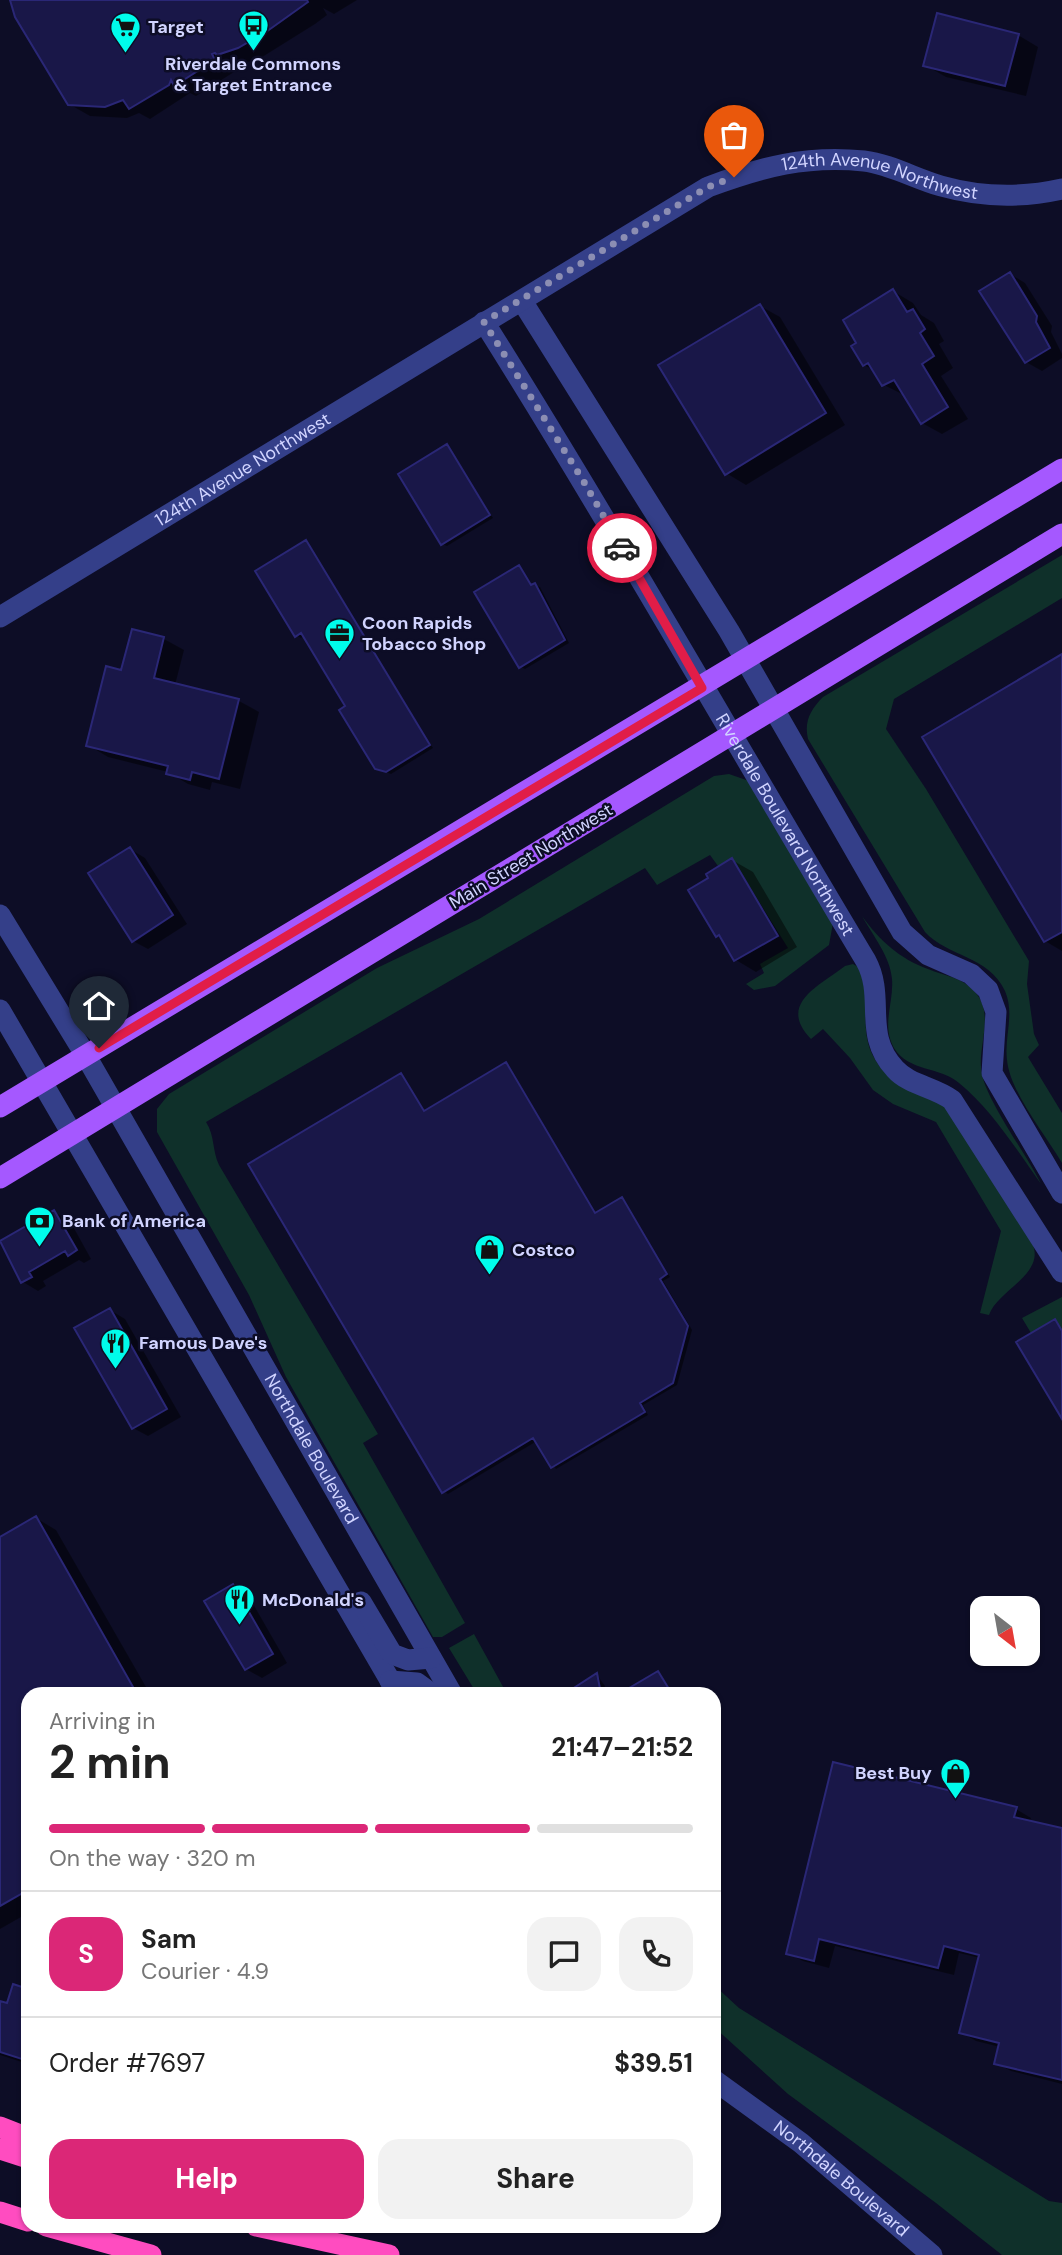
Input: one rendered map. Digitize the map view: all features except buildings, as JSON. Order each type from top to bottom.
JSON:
[{"type":"highway","points":[[0,2127],[21,2135]]},
{"type":"highway","points":[[0,2149],[21,2156]]},
{"type":"highway","points":[[0,2212],[21,2219]]},
{"type":"highway","points":[[71,2233],[151,2255]]},
{"type":"highway","points":[[287,2233],[389,2255]]},
{"type":"main road","points":[[0,1107],[1062,470]]},
{"type":"main road","name":"Main Street Northwest","points":[[0,1178],[1062,534]]},
{"type":"street","name":"124th Avenue Northwest","points":[[0,617],[708,187],[759,167],[808,160],[867,162],[942,186],[987,195],[1035,195],[1062,189]]},
{"type":"street","points":[[522,301],[729,631],[771,709],[902,932],[928,955],[971,974],[988,990],[996,1012],[992,1073],[1062,1193]]},
{"type":"street","name":"Riverdale Boulevard Northwest","points":[[484,322],[584,482],[702,688],[873,974],[876,985],[874,1030],[882,1052],[896,1071],[917,1083],[936,1089],[952,1100],[1062,1272]]},
{"type":"street","name":"Northdale Boulevard","points":[[0,915],[86,1056],[448,1687]]},
{"type":"street","points":[[0,1010],[393,1687]]},
{"type":"street","points":[[326,1569],[342,1574],[349,1583],[392,1654],[408,1660],[430,1658]]},
{"type":"street","points":[[399,1687],[417,1683],[422,1687]]},
{"type":"street","name":"Northdale Boulevard","points":[[721,2070],[748,2102]]},
{"type":"street","name":"Northdale Boulevard","points":[[721,2085],[748,2102],[932,2255]]},
{"type":"green space","points":[[1062,555],[1062,598],[894,699],[886,729],[926,789],[1029,961],[1027,984],[1034,1034],[1039,1045],[1028,1057],[1062,1113],[1062,1163],[1014,1086],[1006,1051],[1008,1000],[998,979],[979,964],[945,947],[925,932],[808,739],[807,727],[811,712],[823,697]]},
{"type":"green space","points":[[729,774],[749,781],[833,923],[829,945],[775,986],[754,990],[746,984],[764,973],[760,964],[788,948],[733,860],[718,866],[710,855],[657,885],[645,868],[206,1122],[219,1165],[378,1434],[363,1443],[465,1623],[442,1637],[433,1637],[286,1377],[249,1295],[157,1132],[157,1109],[169,1094],[377,968],[479,919],[714,776]]},
{"type":"green space","points":[[862,916],[883,941],[899,954],[918,965],[965,983],[975,992],[984,1011],[981,1064],[986,1087],[1041,1184],[1003,1130],[971,1093],[951,1078],[908,1061],[894,1048],[888,1031],[891,971],[885,954]]},
{"type":"green space","points":[[853,964],[860,968],[865,986],[866,1033],[874,1058],[880,1067],[946,1105],[1033,1245],[1035,1256],[1032,1265],[989,1315],[980,1313],[1001,1231],[936,1122],[893,1104],[873,1090],[850,1058],[823,1029],[811,1039],[802,1027],[798,1016],[806,997],[845,966]]},
{"type":"green space","points":[[1062,1297],[1062,1331],[1054,1319],[1031,1333],[1022,1318]]},
{"type":"green space","points":[[474,1634],[503,1687],[473,1687],[449,1648]]},
{"type":"green space","points":[[721,1991],[739,2008],[1049,2201],[1062,2203],[1062,2255],[1002,2255],[788,2094],[721,2033]]},
{"type":"way so far","points":[[622,548],[484,322],[708,187],[734,177]]},
{"type":"place","name":"Riverdale Commons & Target Entrance","points":[[253,53]]},
{"type":"place","name":"Target","points":[[125,54]]},
{"type":"place","name":"Coon Rapids Tobacco Shop","points":[[339,660]]},
{"type":"place","name":"Bank of America","points":[[39,1248]]},
{"type":"place","name":"Costco","points":[[489,1277]]},
{"type":"place","name":"Famous Dave's","points":[[116,1370]]},
{"type":"place","name":"McDonald's","points":[[239,1627]]},
{"type":"place","name":"Best Buy","points":[[955,1800]]},
{"type":"route","points":[[99,1048],[702,688],[622,548]]}]
